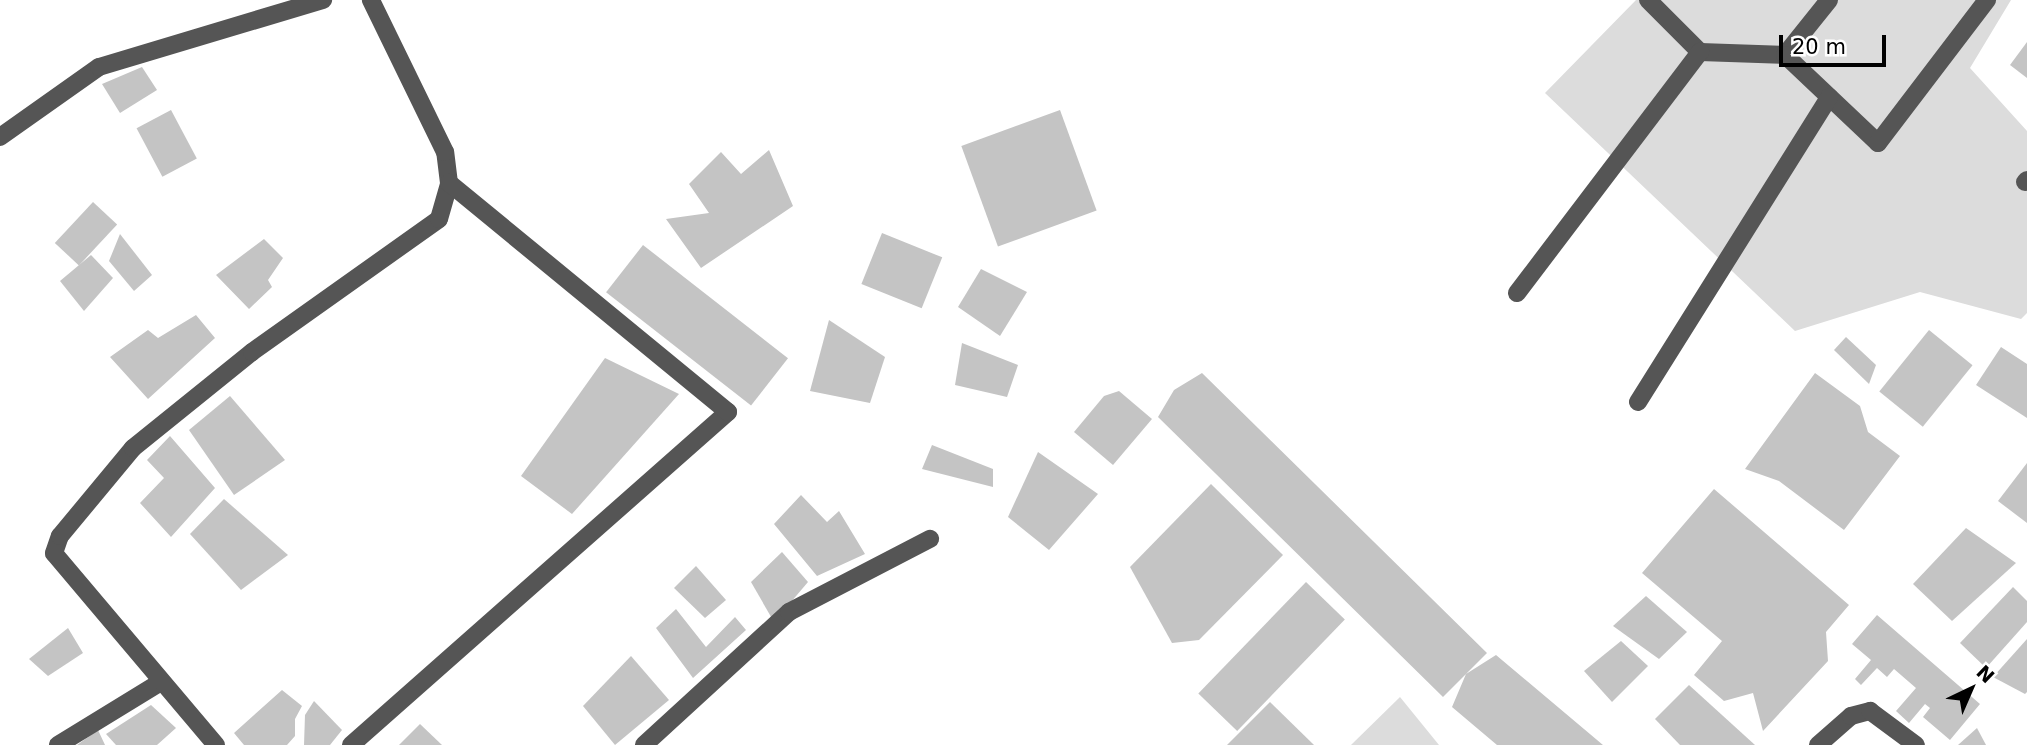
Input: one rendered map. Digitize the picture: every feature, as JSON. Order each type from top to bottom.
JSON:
[{"type":"street","points":[[0,137],[99,66],[323,0]]},
{"type":"street","points":[[216,745],[56,561],[60,536],[133,448],[252,352],[439,219],[449,183],[440,138],[371,0]]},
{"type":"street","points":[[1648,0],[1700,52],[1785,55],[1878,143],[1987,0]]},
{"type":"street","points":[[1785,55],[1829,0]]},
{"type":"street","points":[[1517,293],[1700,52]]},
{"type":"street","points":[[1638,402],[1829,97]]},
{"type":"street","points":[[351,745],[728,412],[449,183]]},
{"type":"street","points":[[644,745],[789,612],[930,539]]},
{"type":"street","points":[[58,745],[161,682]]},
{"type":"street","points":[[1818,745],[1851,716],[1870,711],[1916,745]]},
{"type":"shaded area","points":[[1636,0],[2011,0],[1970,68],[2027,131],[2027,313],[2021,319],[1920,292],[1795,331],[1545,93]]},
{"type":"shaded area","points":[[1400,697],[1439,745],[1351,745]]},
{"type":"building","points":[[2027,42],[2027,78],[2010,65]]},
{"type":"building","points":[[142,67],[157,90],[120,113],[102,84]]},
{"type":"building","points":[[171,110],[197,159],[162,177],[137,128]]},
{"type":"building","points":[[1060,110],[1097,211],[998,246],[961,146]]},
{"type":"building","points":[[769,150],[793,206],[701,268],[666,219],[709,213],[689,184],[721,152],[741,174]]},
{"type":"building","points":[[93,202],[117,225],[79,265],[55,243]]},
{"type":"building","points":[[882,233],[942,257],[922,308],[861,284]]},
{"type":"building","points":[[120,234],[152,275],[134,291],[109,261]]},
{"type":"building","points":[[264,239],[283,258],[268,280],[272,287],[249,309],[216,275]]},
{"type":"building","points":[[643,245],[788,358],[751,406],[606,292]]},
{"type":"building","points":[[91,255],[113,278],[84,311],[60,281]]},
{"type":"building","points":[[981,269],[1027,292],[1000,336],[958,307]]},
{"type":"building","points":[[196,315],[215,338],[148,399],[110,357],[148,330],[158,338]]},
{"type":"building","points":[[829,320],[885,357],[870,403],[810,391]]},
{"type":"building","points":[[1929,330],[1973,365],[1923,427],[1879,391]]},
{"type":"building","points":[[1846,337],[1876,365],[1869,384],[1834,350]]},
{"type":"building","points":[[962,343],[1018,365],[1007,397],[955,385]]},
{"type":"building","points":[[2001,347],[2027,364],[2027,418],[1976,385]]},
{"type":"building","points":[[605,358],[679,394],[572,514],[521,476]]},
{"type":"building","points":[[1202,373],[1487,653],[1443,697],[1158,417],[1174,390]]},
{"type":"building","points":[[1815,373],[1860,406],[1868,432],[1900,456],[1844,530],[1779,481],[1745,469]]},
{"type":"building","points":[[1119,391],[1152,419],[1113,465],[1074,432],[1104,396]]},
{"type":"building","points":[[230,396],[285,460],[234,495],[189,430]]},
{"type":"building","points":[[170,436],[215,488],[171,537],[140,503],[164,478],[147,460]]},
{"type":"building","points":[[932,445],[993,469],[993,487],[922,469]]},
{"type":"building","points":[[1038,452],[1098,494],[1049,550],[1008,517]]},
{"type":"building","points":[[2027,463],[2027,523],[1998,501]]},
{"type":"building","points":[[1211,484],[1283,555],[1199,640],[1172,643],[1130,567]]},
{"type":"building","points":[[1714,489],[1849,605],[1826,632],[1828,661],[1763,731],[1753,693],[1724,701],[1694,675],[1722,641],[1642,573]]},
{"type":"building","points":[[801,495],[827,522],[839,511],[865,554],[817,576],[774,524]]},
{"type":"building","points":[[224,499],[288,555],[241,590],[190,534]]},
{"type":"building","points":[[1966,528],[2016,563],[1952,621],[1913,584]]},
{"type":"building","points":[[782,552],[808,582],[774,622],[751,582]]},
{"type":"building","points":[[696,566],[726,600],[705,618],[674,588]]},
{"type":"building","points":[[1306,582],[1345,620],[1237,731],[1198,693]]},
{"type":"building","points":[[2013,587],[2027,601],[2027,622],[1986,668],[1960,643]]},
{"type":"building","points":[[1646,596],[1687,632],[1659,659],[1613,626]]},
{"type":"building","points":[[676,609],[706,647],[735,617],[746,630],[693,678],[656,628]]},
{"type":"building","points":[[1877,615],[1980,704],[1950,740],[1923,717],[1930,708],[1925,704],[1909,723],[1896,711],[1916,688],[1894,669],[1887,677],[1877,668],[1861,685],[1855,679],[1871,660],[1852,644]]},
{"type":"building","points":[[68,628],[83,653],[48,676],[29,659]]},
{"type":"building","points":[[2027,639],[2027,692],[2025,694],[1993,677]]},
{"type":"building","points":[[1621,641],[1648,666],[1612,702],[1584,671]]},
{"type":"building","points":[[1496,655],[1603,745],[1497,745],[1452,707],[1466,674]]},
{"type":"building","points":[[631,656],[669,700],[615,745],[583,706]]},
{"type":"building","points":[[1689,685],[1755,745],[1680,745],[1655,719]]},
{"type":"building","points":[[282,690],[302,706],[295,719],[295,736],[287,745],[244,745],[234,733]]},
{"type":"building","points":[[314,701],[342,730],[330,745],[304,745],[305,715]]},
{"type":"building","points":[[1270,702],[1314,745],[1227,745]]},
{"type":"building","points":[[151,705],[176,728],[157,745],[116,745],[106,734]]},
{"type":"building","points":[[420,724],[442,745],[399,745]]},
{"type":"building","points":[[1977,728],[1986,745],[1958,745]]},
{"type":"building","points":[[98,730],[105,745],[77,745]]}]
